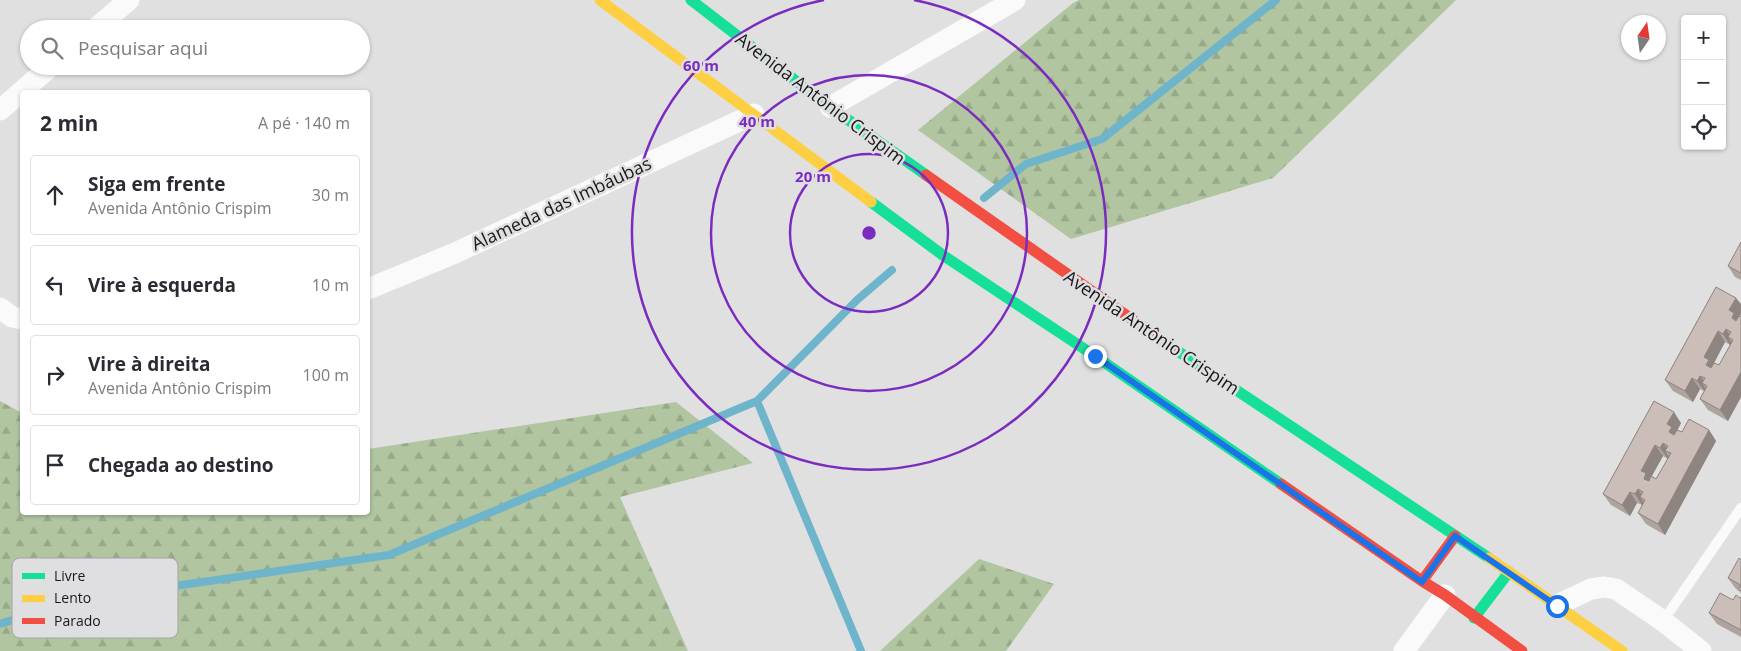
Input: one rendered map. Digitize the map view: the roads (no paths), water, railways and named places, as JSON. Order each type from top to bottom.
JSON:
[{"type":"street","points":[[106,20],[129,0]]},
{"type":"street","points":[[600,0],[944,256],[1095,356],[1422,582],[1444,595],[1522,651]]},
{"type":"street","name":"Avenida Antônio Crispim","points":[[691,0],[830,107],[1020,242],[1196,364],[1509,572],[1622,651]]},
{"type":"street","points":[[830,107],[1015,0]]},
{"type":"street","points":[[23,90],[41,75]]},
{"type":"street","points":[[0,110],[20,93]]},
{"type":"street","name":"Alameda das Imbáubas","points":[[370,288],[455,253],[754,114]]},
{"type":"street","points":[[0,308],[12,317],[20,319]]},
{"type":"street","points":[[1422,582],[1455,536]]},
{"type":"street","points":[[1474,618],[1509,572]]},
{"type":"street","points":[[1557,606],[1591,589],[1616,589],[1667,616],[1701,651]]},
{"type":"street","points":[[1404,651],[1444,595]]},
{"type":"lane","points":[[1667,616],[1741,509]]},
{"type":"waterway","points":[[984,198],[1026,164],[1102,139],[1276,0]]},
{"type":"waterway","points":[[178,586],[389,555],[757,401],[857,300],[892,270]]},
{"type":"waterway","points":[[757,401],[861,651]]},
{"type":"waterway","points":[[0,624],[12,620]]}]
